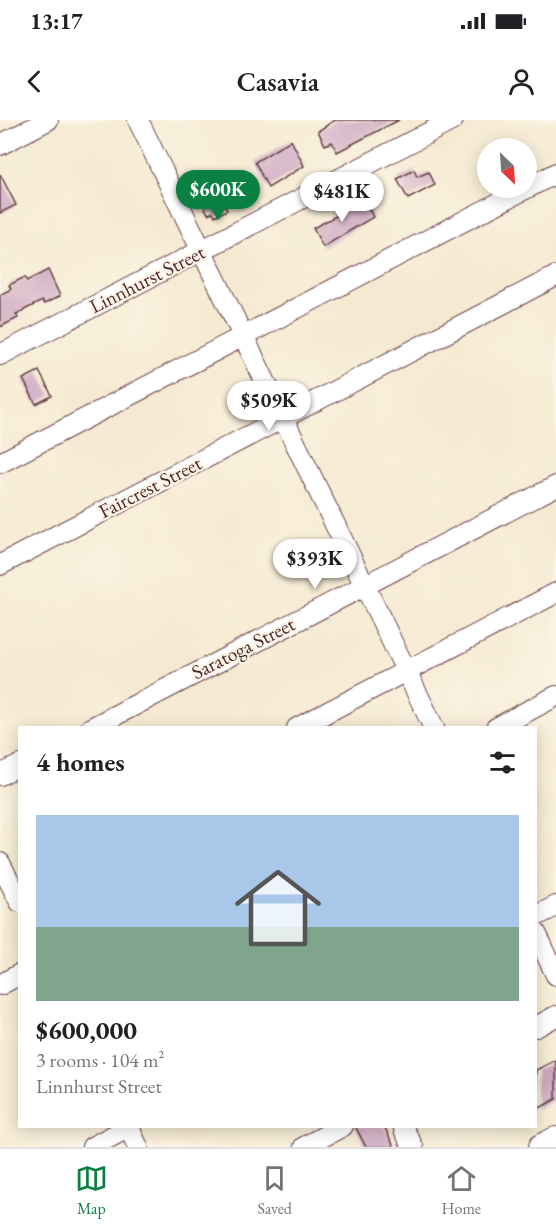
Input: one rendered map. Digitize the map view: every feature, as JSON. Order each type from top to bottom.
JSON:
[{"type":"main road","points":[[542,1147],[556,1140]]},
{"type":"street","points":[[0,145],[48,120]]},
{"type":"street","points":[[138,120],[433,726]]},
{"type":"street","name":"Linnhurst Street","points":[[0,355],[453,120]]},
{"type":"street","points":[[0,463],[556,172]]},
{"type":"street","name":"Faircrest Street","points":[[0,565],[556,276]]},
{"type":"street","name":"Saratoga Street","points":[[95,726],[556,486]]},
{"type":"street","points":[[301,726],[556,593]]},
{"type":"street","points":[[500,726],[556,696]]},
{"type":"street","points":[[0,775],[18,766]]},
{"type":"street","points":[[7,874],[18,898]]},
{"type":"street","points":[[537,916],[556,906]]},
{"type":"street","points":[[537,935],[556,975]]},
{"type":"street","points":[[0,984],[18,975]]},
{"type":"street","points":[[537,1026],[556,1016]]},
{"type":"street","points":[[92,1147],[127,1128]]},
{"type":"street","points":[[129,1128],[138,1147]]},
{"type":"street","points":[[304,1147],[339,1128]]},
{"type":"building","points":[[335,120],[399,120],[337,152],[332,142],[325,145],[318,131]]},
{"type":"building","points":[[291,140],[304,166],[268,188],[255,162]]},
{"type":"building","points":[[414,170],[417,177],[429,172],[435,185],[408,199],[397,179]]},
{"type":"building","points":[[0,174],[16,205],[0,213]]},
{"type":"building","points":[[213,181],[227,210],[215,216],[213,212],[208,214],[196,189]]},
{"type":"building","points":[[352,203],[355,209],[366,204],[373,217],[323,247],[313,228],[338,215],[336,211]]},
{"type":"building","points":[[48,270],[60,296],[44,304],[42,301],[16,314],[18,318],[0,327],[0,295],[11,289],[9,285],[25,277],[27,281]]},
{"type":"building","points":[[39,371],[52,396],[36,404],[23,379]]},
{"type":"building","points":[[556,1060],[556,1099],[537,1109],[537,1070]]},
{"type":"building","points":[[356,1128],[385,1128],[394,1147],[366,1147]]}]
